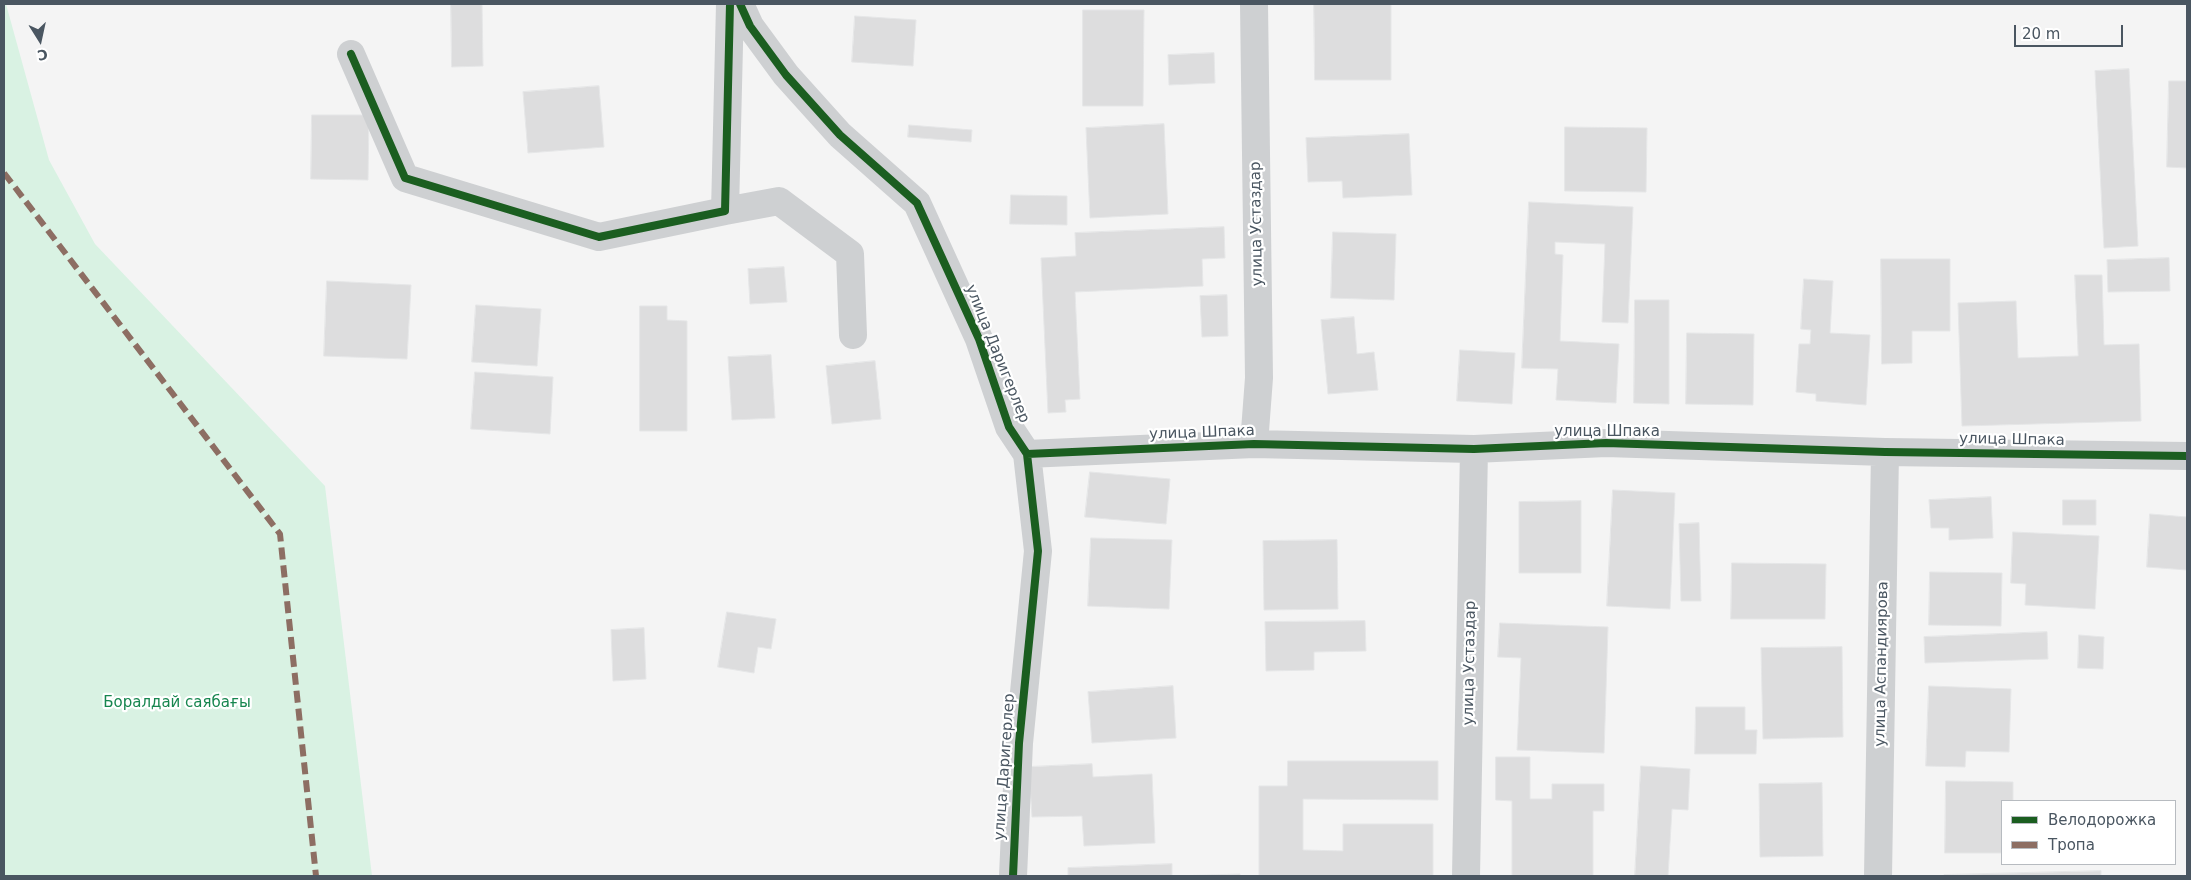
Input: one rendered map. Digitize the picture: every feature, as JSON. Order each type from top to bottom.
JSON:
[{"type":"street","points":[[725,211],[730,4]]},
{"type":"street","name":"улица Даригерлер","points":[[740,4],[750,26],[786,75],[840,135],[917,203],[979,339],[1009,427],[1027,454],[1038,551],[1019,743],[1013,876]]},
{"type":"street","name":"улица Устаздар","points":[[1254,4],[1259,378],[1254,444]]},
{"type":"street","points":[[351,54],[405,178],[599,237],[779,201],[850,254],[853,335]]},
{"type":"street","name":"улица Шпака","points":[[1027,454],[1254,444],[1474,449],[1606,443],[1886,452],[2187,456]]},
{"type":"street","name":"улица Устаздар","points":[[1466,876],[1474,449]]},
{"type":"street","name":"улица Аспандиярова","points":[[1878,876],[1886,452]]},
{"type":"green space","name":"Боралдай саябағы","points":[[4,4],[6,4],[49,160],[95,244],[325,486],[372,876],[4,876]]},
{"type":"building","points":[[451,4],[482,4],[483,66],[452,67]]},
{"type":"building","points":[[1314,4],[1391,4],[1391,80],[1315,80]]},
{"type":"building","points":[[1083,10],[1144,10],[1143,106],[1083,106]]},
{"type":"building","points":[[855,16],[916,20],[913,66],[852,62]]},
{"type":"building","points":[[1214,53],[1215,83],[1169,85],[1168,55]]},
{"type":"building","points":[[2129,69],[2138,246],[2104,248],[2095,71]]},
{"type":"building","points":[[2169,81],[2187,81],[2187,168],[2167,167]]},
{"type":"building","points":[[599,86],[604,147],[528,153],[523,92]]},
{"type":"building","points":[[312,115],[369,115],[368,180],[311,179]]},
{"type":"building","points":[[1164,124],[1168,214],[1090,218],[1086,128]]},
{"type":"building","points":[[909,125],[972,130],[971,142],[908,137]]},
{"type":"building","points":[[1565,127],[1647,128],[1646,192],[1565,191]]},
{"type":"building","points":[[1409,134],[1412,195],[1343,198],[1342,181],[1308,182],[1306,138]]},
{"type":"building","points":[[1011,195],[1067,196],[1067,225],[1010,224]]},
{"type":"building","points":[[1529,202],[1633,207],[1628,323],[1602,322],[1605,244],[1555,242],[1555,254],[1563,255],[1560,341],[1619,344],[1616,403],[1556,400],[1558,369],[1522,368]]},
{"type":"building","points":[[1224,227],[1225,258],[1202,259],[1203,286],[1075,292],[1080,399],[1065,400],[1066,412],[1048,413],[1041,258],[1076,256],[1075,233]]},
{"type":"building","points":[[1333,232],[1396,234],[1394,300],[1331,298]]},
{"type":"building","points":[[2169,258],[2170,291],[2108,292],[2107,260]]},
{"type":"building","points":[[1881,259],[1950,259],[1950,331],[1912,331],[1912,363],[1882,364]]},
{"type":"building","points":[[784,267],[787,302],[750,304],[748,269]]},
{"type":"building","points":[[2075,275],[2102,275],[2104,345],[2139,344],[2141,421],[1962,426],[1958,303],[2016,301],[2018,358],[2078,356]]},
{"type":"building","points":[[1804,279],[1833,281],[1830,333],[1870,335],[1866,405],[1816,401],[1816,394],[1796,392],[1799,344],[1810,344],[1811,330],[1801,329]]},
{"type":"building","points":[[327,281],[411,285],[407,359],[324,356]]},
{"type":"building","points":[[1227,295],[1228,336],[1202,337],[1200,296]]},
{"type":"building","points":[[1635,300],[1669,300],[1669,404],[1634,403]]},
{"type":"building","points":[[476,305],[541,309],[537,366],[472,362]]},
{"type":"building","points":[[640,306],[667,306],[667,320],[687,321],[687,431],[640,431]]},
{"type":"building","points":[[1354,317],[1357,354],[1374,352],[1378,390],[1328,394],[1321,320]]},
{"type":"building","points":[[1687,333],[1754,334],[1753,405],[1686,404]]},
{"type":"building","points":[[1460,350],[1515,353],[1512,404],[1457,401]]},
{"type":"building","points":[[771,355],[775,418],[732,420],[728,357]]},
{"type":"building","points":[[875,361],[881,419],[832,424],[826,366]]},
{"type":"building","points":[[475,372],[553,377],[550,434],[471,429]]},
{"type":"building","points":[[1090,472],[1170,479],[1166,524],[1085,517]]},
{"type":"building","points":[[1613,490],[1675,493],[1670,609],[1607,606]]},
{"type":"building","points":[[1991,497],[1993,538],[1949,540],[1949,528],[1931,528],[1929,500]]},
{"type":"building","points":[[2063,500],[2096,500],[2096,525],[2063,525]]},
{"type":"building","points":[[1581,501],[1581,573],[1519,573],[1519,502]]},
{"type":"building","points":[[2150,514],[2187,517],[2187,570],[2147,567]]},
{"type":"building","points":[[1699,523],[1701,601],[1681,601],[1679,524]]},
{"type":"building","points":[[2013,532],[2099,536],[2095,609],[2025,605],[2026,584],[2011,583]]},
{"type":"building","points":[[1091,538],[1172,540],[1169,609],[1088,606]]},
{"type":"building","points":[[1337,540],[1338,609],[1264,610],[1263,541]]},
{"type":"building","points":[[1732,563],[1826,564],[1825,619],[1731,619]]},
{"type":"building","points":[[1930,572],[2002,573],[2001,626],[1929,625]]},
{"type":"building","points":[[727,612],[776,619],[771,649],[758,647],[754,673],[718,667]]},
{"type":"building","points":[[1365,621],[1366,651],[1314,652],[1314,670],[1266,671],[1265,622]]},
{"type":"building","points":[[1500,623],[1608,627],[1604,753],[1517,750],[1521,658],[1498,657]]},
{"type":"building","points":[[644,628],[646,679],[613,681],[611,630]]},
{"type":"building","points":[[2047,632],[2048,659],[1925,663],[1924,637]]},
{"type":"building","points":[[2079,635],[2104,637],[2103,669],[2078,668]]},
{"type":"building","points":[[1842,647],[1843,737],[1763,739],[1761,648]]},
{"type":"building","points":[[1173,686],[1176,738],[1092,743],[1088,692]]},
{"type":"building","points":[[1929,686],[2011,689],[2009,752],[1966,751],[1965,767],[1926,766]]},
{"type":"building","points":[[1696,707],[1745,707],[1745,730],[1757,730],[1756,754],[1695,754]]},
{"type":"building","points":[[1496,757],[1530,757],[1530,799],[1552,799],[1552,784],[1604,784],[1604,811],[1593,811],[1593,876],[1512,876],[1512,801],[1496,800]]},
{"type":"building","points":[[1288,761],[1438,761],[1438,800],[1303,799],[1303,850],[1343,851],[1343,824],[1433,824],[1433,876],[1259,876],[1259,786],[1287,786]]},
{"type":"building","points":[[1092,764],[1093,777],[1152,774],[1155,843],[1084,846],[1082,816],[1032,817],[1029,767]]},
{"type":"building","points":[[1641,766],[1690,769],[1688,810],[1672,809],[1668,876],[1635,876]]},
{"type":"building","points":[[1946,781],[2013,782],[2013,800],[2001,800],[2001,853],[1945,853]]},
{"type":"building","points":[[1822,783],[1823,856],[1760,857],[1759,784]]},
{"type":"building","points":[[1172,864],[1172,876],[1068,876],[1068,868]]},
{"type":"building","points":[[2101,871],[2101,876],[1944,876],[1944,875]]},
{"type":"building","points":[[1240,874],[1240,876],[1172,876]]},
{"type":"marked path","points":[[4,173],[280,534],[316,876]]},
{"type":"cycle path","points":[[351,54],[405,178],[599,237],[725,211],[730,4]]},
{"type":"cycle path","points":[[740,4],[750,26],[786,75],[840,135],[917,203],[979,339],[1009,427],[1027,454],[1038,551],[1019,743],[1013,876]]},
{"type":"cycle path","points":[[1027,454],[1254,444],[1474,449],[1606,443],[1885,452],[2187,456]]}]
